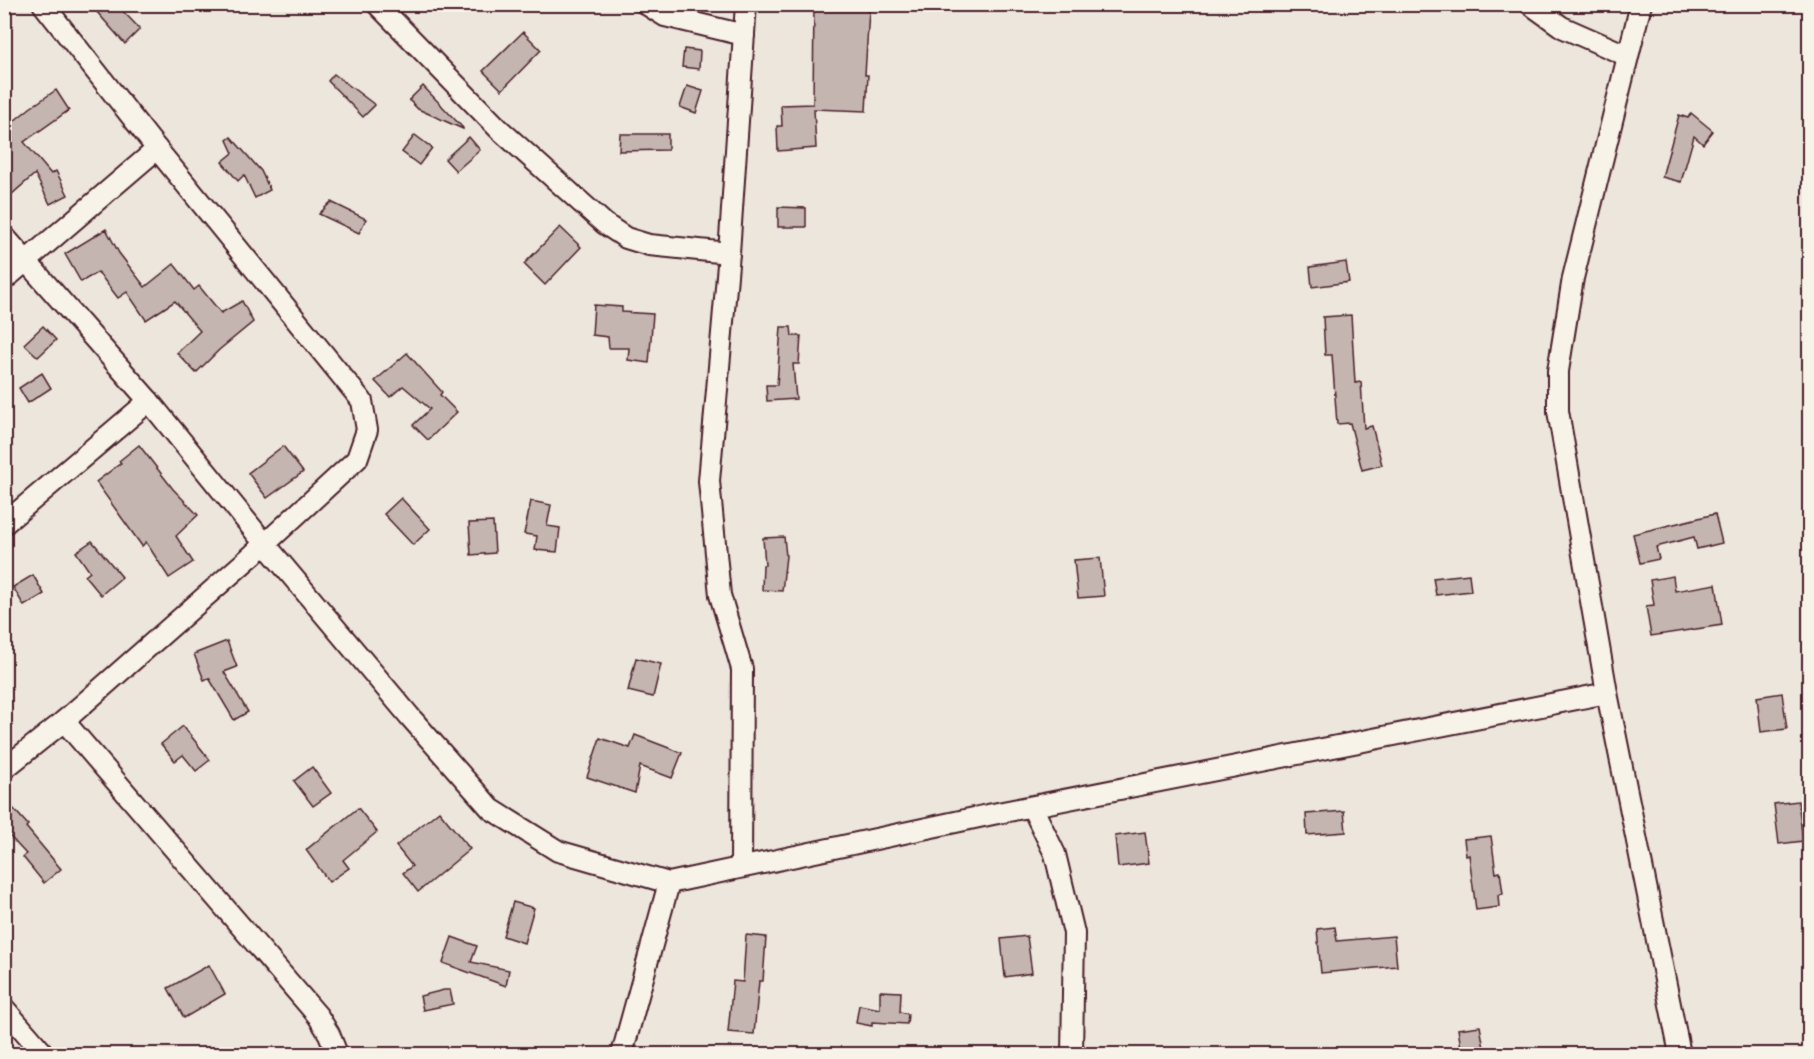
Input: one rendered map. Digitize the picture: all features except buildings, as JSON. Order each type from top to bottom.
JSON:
[{"type":"street","points":[[4,769],[64,721],[265,544],[357,459],[367,430],[362,401],[157,149],[44,4]]},
{"type":"street","points":[[377,4],[499,129],[605,224],[626,238],[649,245],[729,254]]},
{"type":"street","points":[[646,4],[665,16],[744,35]]},
{"type":"street","points":[[741,867],[742,669],[720,595],[709,481],[729,254],[746,4]]},
{"type":"street","points":[[1530,4],[1562,27],[1628,56]]},
{"type":"street","points":[[1641,4],[1573,278],[1561,350],[1557,393],[1558,411],[1607,693],[1680,1054]]},
{"type":"street","points":[[4,280],[157,149]]},
{"type":"street","points":[[4,236],[149,401],[265,544],[491,809],[558,851],[669,883],[993,814],[1607,693]]},
{"type":"street","points":[[4,524],[149,401]]},
{"type":"street","points":[[64,721],[318,1016],[337,1054]]},
{"type":"street","points":[[1032,807],[1055,854],[1074,933],[1072,1054]]},
{"type":"street","points":[[622,1054],[669,883]]},
{"type":"street","points":[[4,1008],[44,1054]]}]
